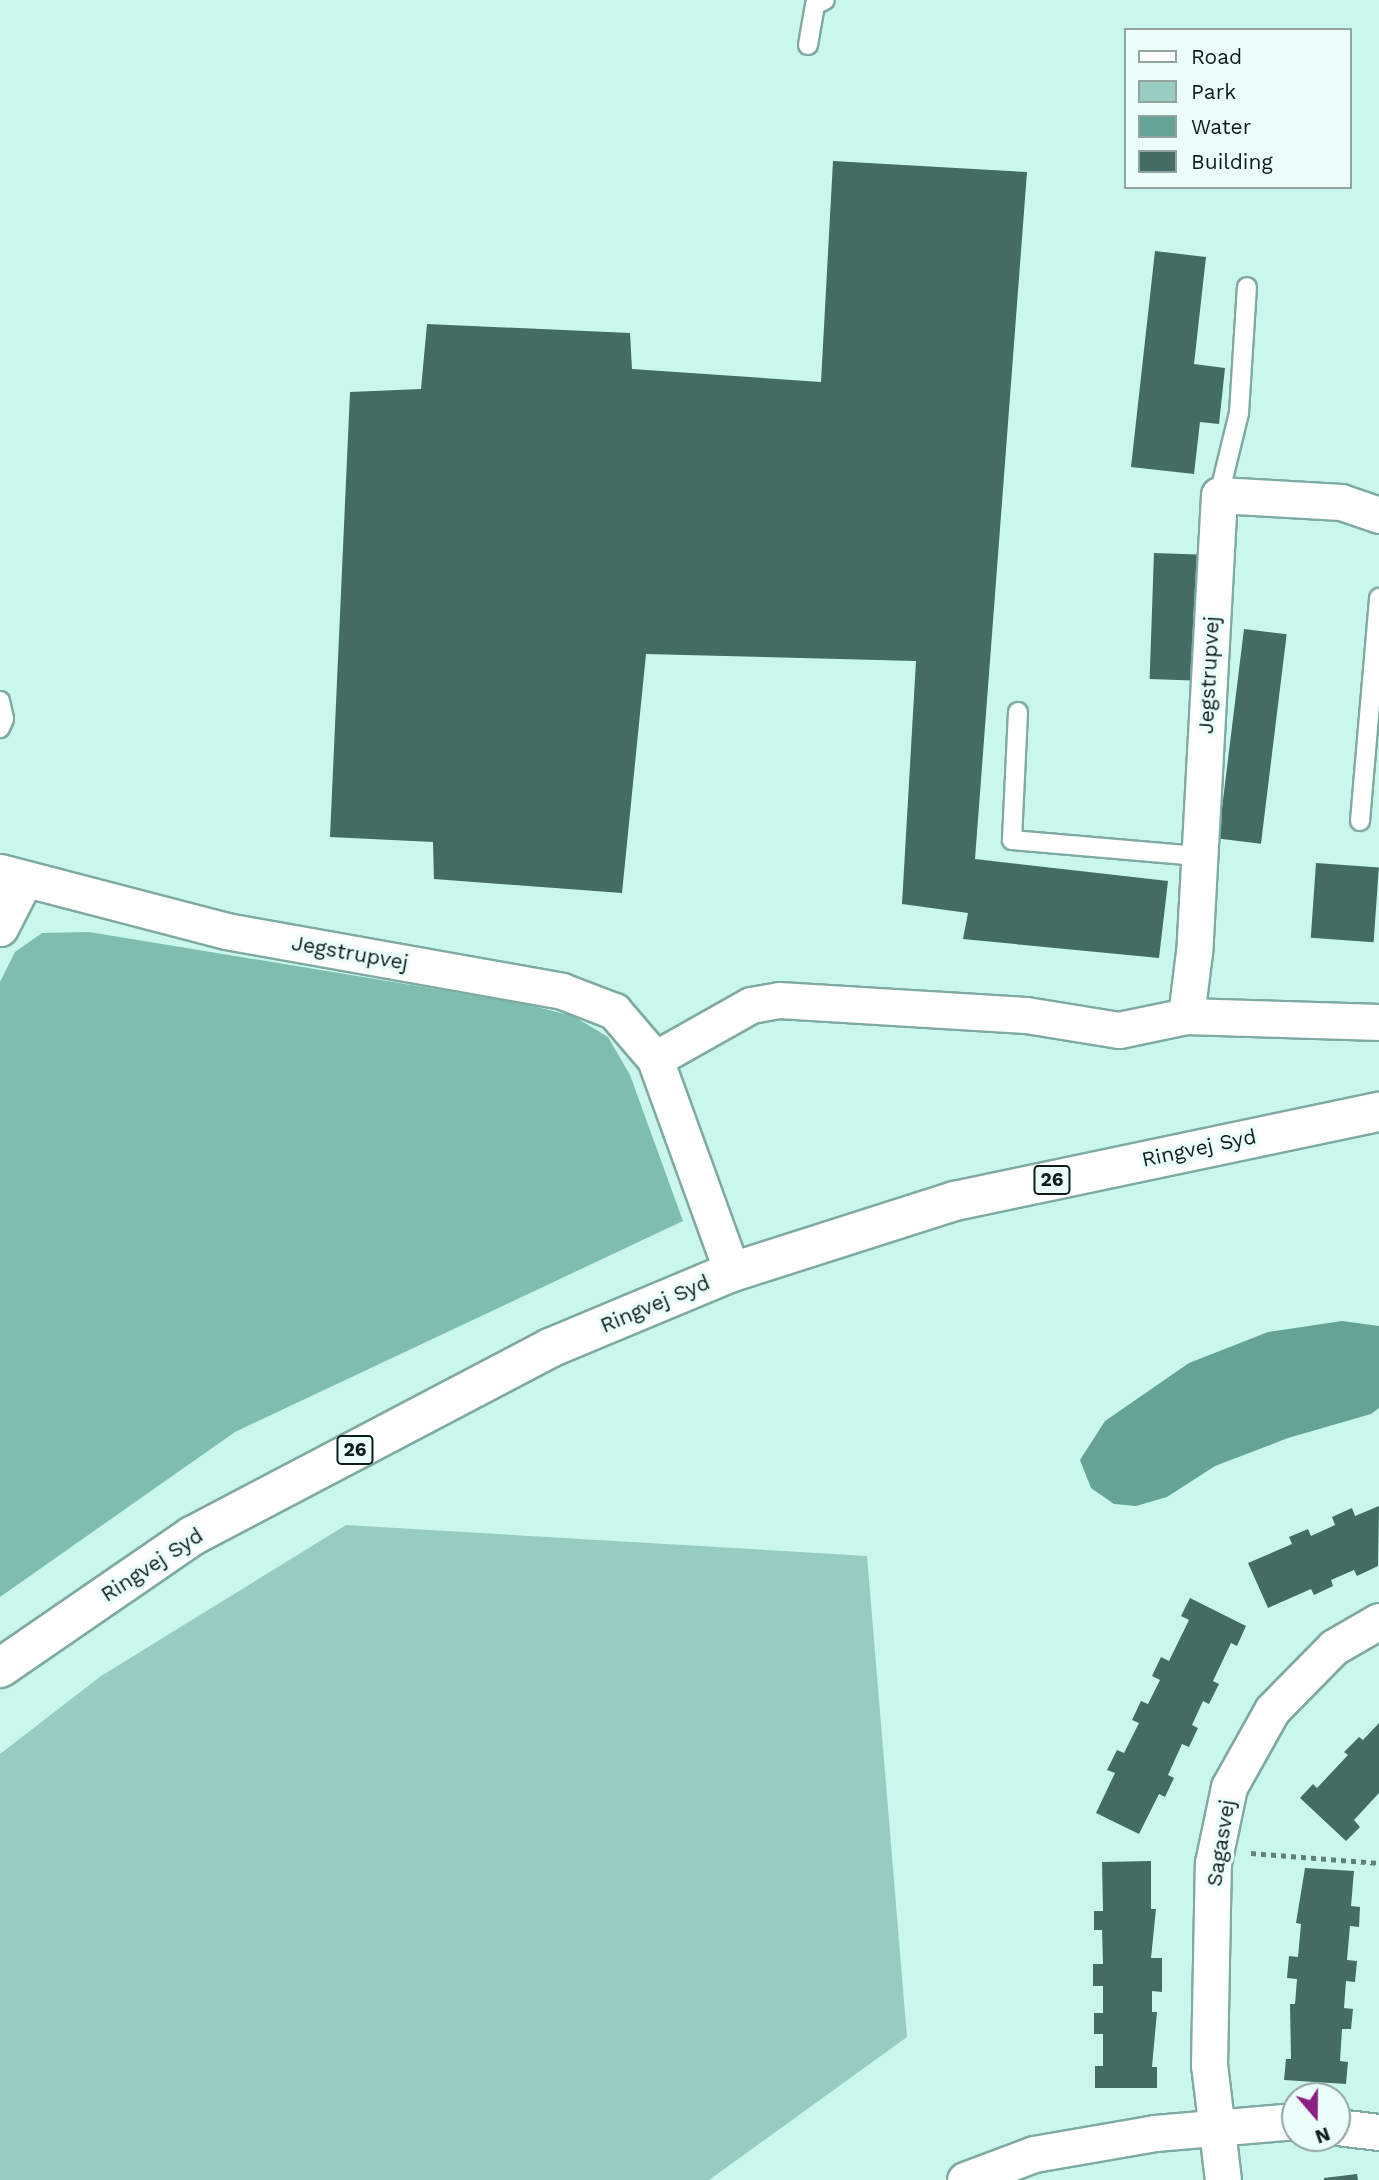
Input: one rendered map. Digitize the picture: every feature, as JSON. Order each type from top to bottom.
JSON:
[{"type":"main road","name":"Ringvej Syd","points":[[0,1668],[192,1536],[550,1348],[732,1272],[955,1200],[1379,1112]]},
{"type":"street","points":[[1219,495],[1341,502],[1379,515]]},
{"type":"street","name":"Jegstrupvej","points":[[1186,1016],[1200,856],[1219,495]]},
{"type":"street","name":"Jegstrupvej","points":[[0,928],[12,877],[226,931],[562,991],[614,1011],[655,1059],[732,1272]]},
{"type":"street","points":[[655,1059],[751,1005],[779,1000],[1026,1015],[1119,1030],[1186,1016],[1379,1022]]},
{"type":"street","name":"Sagasvej","points":[[1223,2180],[1209,2065],[1216,1850],[1229,1787],[1272,1710],[1334,1647],[1379,1621]]},
{"type":"street","points":[[965,2180],[1034,2154],[1216,2127],[1281,2122]]},
{"type":"street","points":[[1351,2129],[1379,2132]]},
{"type":"lane","points":[[808,45],[816,5],[825,0]]},
{"type":"lane","points":[[1219,495],[1239,413],[1247,287]]},
{"type":"lane","points":[[1360,821],[1379,598]]},
{"type":"lane","points":[[0,701],[5,719],[0,728]]},
{"type":"lane","points":[[1018,712],[1012,840],[1200,856]]},
{"type":"path","points":[[1216,1850],[1379,1863]]},
{"type":"green space","points":[[346,1525],[867,1556],[907,2037],[709,2180],[0,2180],[0,1754],[101,1676]]},
{"type":"shaded area","points":[[89,932],[521,1003],[573,1016],[608,1037],[630,1075],[683,1221],[235,1432],[0,1597],[0,982],[15,952],[42,933]]},
{"type":"water","points":[[1342,1321],[1379,1326],[1379,1408],[1371,1414],[1288,1438],[1215,1466],[1167,1497],[1136,1506],[1114,1504],[1091,1488],[1080,1460],[1105,1421],[1189,1363],[1268,1332]]},
{"type":"building","points":[[833,161],[1027,172],[975,859],[1168,881],[1159,958],[963,939],[968,913],[902,904],[916,661],[646,654],[622,893],[434,879],[433,842],[330,837],[350,392],[421,389],[427,324],[630,333],[632,369],[821,382]]},
{"type":"building","points":[[1155,251],[1206,257],[1194,364],[1225,368],[1219,424],[1200,422],[1194,474],[1131,467]]},
{"type":"building","points":[[1154,553],[1204,555],[1200,681],[1150,679]]},
{"type":"building","points":[[1244,629],[1287,634],[1261,844],[1218,838]]},
{"type":"building","points":[[1316,863],[1379,867],[1374,942],[1311,938]]},
{"type":"building","points":[[1379,1506],[1378,1566],[1357,1576],[1354,1570],[1331,1580],[1333,1586],[1314,1595],[1311,1589],[1268,1608],[1248,1563],[1292,1544],[1289,1537],[1308,1529],[1311,1536],[1335,1525],[1332,1517],[1352,1508],[1355,1516]]},
{"type":"building","points":[[1190,1598],[1246,1626],[1237,1646],[1231,1643],[1213,1681],[1219,1684],[1209,1704],[1203,1701],[1192,1725],[1198,1728],[1189,1747],[1182,1744],[1168,1775],[1174,1778],[1165,1797],[1159,1794],[1139,1834],[1096,1813],[1115,1773],[1107,1770],[1117,1750],[1124,1753],[1139,1723],[1132,1720],[1141,1701],[1148,1704],[1160,1680],[1152,1676],[1161,1657],[1169,1661],[1189,1620],[1181,1616]]},
{"type":"building","points":[[1379,1723],[1379,1793],[1354,1820],[1360,1827],[1346,1841],[1300,1798],[1313,1784],[1317,1788],[1348,1755],[1344,1752],[1359,1737],[1363,1740]]},
{"type":"building","points":[[1151,1861],[1151,1909],[1156,1909],[1151,1958],[1162,1958],[1162,1992],[1152,1991],[1152,2012],[1157,2012],[1152,2067],[1157,2067],[1157,2088],[1095,2088],[1095,2066],[1103,2066],[1103,2034],[1094,2034],[1094,2013],[1103,2013],[1103,1986],[1093,1986],[1093,1964],[1103,1964],[1102,1930],[1094,1930],[1094,1911],[1103,1911],[1102,1862]]},
{"type":"building","points":[[1305,1868],[1354,1871],[1351,1906],[1360,1907],[1359,1927],[1350,1926],[1347,1960],[1357,1961],[1355,1982],[1346,1981],[1344,2008],[1353,2009],[1351,2029],[1342,2029],[1340,2061],[1348,2062],[1346,2082],[1284,2080],[1286,2059],[1291,2059],[1290,2004],[1295,2004],[1297,1979],[1287,1978],[1289,1956],[1298,1957],[1301,1924],[1296,1923]]},
{"type":"building","points":[[1357,2174],[1358,2180],[1324,2180],[1324,2178]]}]
